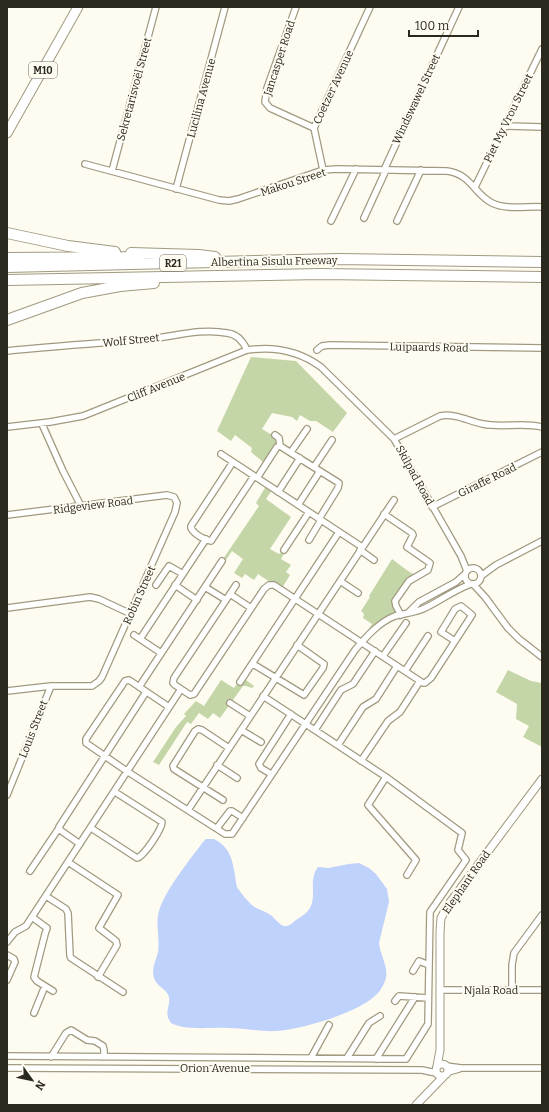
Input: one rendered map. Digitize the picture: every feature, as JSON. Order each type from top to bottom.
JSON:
[{"type":"highway","points":[[7,233],[68,246],[106,251],[216,257]]},
{"type":"highway","points":[[7,258],[318,257],[339,259]]},
{"type":"highway","name":"Albertina Sisulu Freeway","points":[[7,267],[339,259],[542,262]]},
{"type":"highway","name":"Albertina Sisulu Freeway","points":[[7,280],[321,274],[542,277]]},
{"type":"highway","points":[[7,320],[82,293],[120,286],[221,276]]},
{"type":"main road","name":"M10","points":[[7,133],[78,7]]},
{"type":"street","name":"Sekretarisvoël Street","points":[[112,172],[156,7]]},
{"type":"street","name":"Lucilina Avenue","points":[[176,189],[225,7]]},
{"type":"street","name":"Jancasper Road","points":[[296,7],[264,98],[266,104],[270,108],[314,128]]},
{"type":"street","name":"Coetzer Avenue","points":[[323,170],[314,128],[370,7]]},
{"type":"street","name":"Windswawel Street","points":[[364,218],[459,7]]},
{"type":"street","name":"Piet My Vrou Street","points":[[475,187],[542,49]]},
{"type":"street","points":[[504,126],[542,127]]},
{"type":"street","name":"Makou Street","points":[[85,164],[219,200],[233,201],[323,170],[421,170],[452,172],[461,176],[475,187],[490,202],[498,205],[542,206]]},
{"type":"street","points":[[331,221],[356,169]]},
{"type":"street","points":[[397,221],[421,170]]},
{"type":"street","name":"Wolf Street","points":[[7,351],[146,339],[184,333],[220,332],[238,337],[247,350]]},
{"type":"street","name":"Luipaards Road","points":[[317,350],[322,346],[330,345],[542,348]]},
{"type":"street","name":"Cliff Avenue","points":[[7,427],[42,424],[83,416],[247,350],[277,348],[302,355]]},
{"type":"street","name":"Skilpad Road","points":[[302,355],[313,361],[324,370],[394,438],[461,556],[478,574],[485,597]]},
{"type":"street","points":[[394,438],[440,416],[455,416],[488,425],[542,426]]},
{"type":"street","points":[[42,424],[62,471],[81,506]]},
{"type":"street","points":[[292,452],[307,429]]},
{"type":"street","points":[[275,435],[279,438],[280,446]]},
{"type":"street","points":[[314,467],[332,440]]},
{"type":"street","points":[[280,446],[292,452],[339,485],[309,540]]},
{"type":"street","points":[[233,462],[191,526],[193,532],[211,541],[276,447],[280,446]]},
{"type":"street","name":"Giraffe Road","points":[[432,507],[542,452]]},
{"type":"street","points":[[221,454],[339,532],[374,560]]},
{"type":"street","points":[[278,492],[300,458]]},
{"type":"street","points":[[298,505],[320,471]]},
{"type":"street","name":"Ridgeview Road","points":[[7,515],[167,495],[174,497],[177,500]]},
{"type":"street","name":"Robin Street","points":[[51,686],[92,686],[102,677],[175,512],[177,500]]},
{"type":"street","points":[[188,810],[394,500]]},
{"type":"street","points":[[284,550],[309,512]]},
{"type":"street","points":[[384,514],[412,533],[413,535],[407,547],[430,563],[428,570],[409,581],[395,601],[401,615]]},
{"type":"street","points":[[240,682],[339,532]]},
{"type":"street","points":[[140,640],[206,539]]},
{"type":"street","points":[[169,707],[129,680],[125,681],[86,739],[87,745],[225,834],[230,835],[233,833],[355,650],[380,625],[393,617],[425,608],[459,588],[472,584],[478,574],[542,541]]},
{"type":"street","name":"Skilpad Road","points":[[461,556],[467,581],[485,597],[519,640],[542,657]]},
{"type":"street","points":[[139,687],[222,561]]},
{"type":"street","points":[[156,585],[169,566],[183,574]]},
{"type":"street","points":[[409,612],[419,602],[456,582],[466,572],[478,574]]},
{"type":"street","points":[[340,581],[358,593]]},
{"type":"street","points":[[175,585],[197,600]]},
{"type":"street","points":[[236,585],[174,678],[174,683],[190,695],[194,694],[264,589],[269,585],[274,585],[425,683],[431,678],[455,642],[472,615],[461,606],[455,609],[441,632],[455,642]]},
{"type":"street","points":[[205,587],[226,600]]},
{"type":"street","points":[[230,594],[251,608]]},
{"type":"street","points":[[7,608],[90,597],[99,599],[131,614]]},
{"type":"street","points":[[383,656],[406,623]]},
{"type":"street","points":[[134,635],[162,653]]},
{"type":"street","points":[[405,671],[428,636]]},
{"type":"street","points":[[253,664],[304,694],[323,668],[324,664],[297,645]]},
{"type":"street","points":[[315,730],[341,690],[353,684],[374,651]]},
{"type":"street","points":[[338,745],[363,707],[376,699],[398,666]]},
{"type":"street","points":[[361,761],[388,721],[400,712],[420,681]]},
{"type":"street","points":[[7,691],[51,686]]},
{"type":"street","name":"Louis Street","points":[[7,795],[51,686]]},
{"type":"street","points":[[7,942],[13,933],[25,927],[115,792],[181,689]]},
{"type":"street","points":[[30,871],[146,692]]},
{"type":"street","points":[[7,1056],[406,1059],[428,1024],[430,912],[466,860],[458,850],[462,833],[386,777],[263,696]]},
{"type":"street","points":[[230,703],[250,716]]},
{"type":"street","points":[[271,774],[261,768],[259,764],[291,714]]},
{"type":"street","points":[[223,800],[174,769],[173,766],[195,731],[198,729],[202,730],[229,748]]},
{"type":"street","points":[[241,730],[261,742]]},
{"type":"street","points":[[217,766],[237,778]]},
{"type":"street","points":[[386,777],[368,805],[416,860],[407,875]]},
{"type":"street","name":"Elephant Road","points":[[441,1070],[440,932],[443,914],[542,779]]},
{"type":"street","points":[[91,828],[137,858],[144,853],[161,828],[162,822],[115,792]]},
{"type":"street","points":[[217,828],[230,811],[243,818]]},
{"type":"street","points":[[59,828],[80,844]]},
{"type":"street","points":[[68,862],[118,895],[99,928],[118,943],[98,976]]},
{"type":"street","points":[[46,896],[66,909],[68,913],[71,958],[123,992]]},
{"type":"street","points":[[512,990],[512,965],[514,953],[542,915]]},
{"type":"street","points":[[32,916],[47,928],[44,934],[34,976],[35,980],[53,991]]},
{"type":"street","points":[[7,955],[14,959],[15,962],[7,980]]},
{"type":"street","points":[[413,971],[419,961],[429,965]]},
{"type":"street","points":[[34,1013],[45,986]]},
{"type":"street","name":"Njala Road","points":[[440,990],[542,990]]},
{"type":"street","points":[[395,1001],[399,996],[428,998]]},
{"type":"street","points":[[376,1058],[415,997]]},
{"type":"street","points":[[347,1058],[369,1023],[380,1016]]},
{"type":"street","points":[[311,1058],[330,1025]]},
{"type":"street","points":[[51,1057],[66,1034],[71,1030],[87,1040],[95,1041],[103,1046],[104,1057]]},
{"type":"street","name":"Orion Avenue","points":[[7,1068],[441,1070],[461,1068],[542,1068]]},
{"type":"street","points":[[416,1105],[432,1087],[441,1070]]},
{"type":"green space","points":[[251,357],[296,361],[347,413],[333,432],[316,421],[310,421],[300,415],[297,421],[292,417],[272,413],[262,429],[277,438],[277,442],[263,462],[251,452],[252,448],[235,435],[231,441],[217,431]]},
{"type":"green space","points":[[266,486],[272,490],[266,499],[291,517],[270,549],[279,554],[282,551],[285,552],[281,559],[291,565],[286,572],[290,575],[282,588],[258,574],[254,580],[245,574],[242,578],[234,573],[243,559],[232,551],[226,560],[223,559],[259,506],[256,503]]},
{"type":"green space","points":[[392,559],[415,575],[396,596],[395,614],[382,620],[367,632],[372,624],[363,618],[364,614],[361,611]]},
{"type":"green space","points":[[508,670],[531,681],[542,683],[542,747],[523,737],[529,726],[516,719],[517,704],[496,692]]},
{"type":"green space","points":[[221,680],[234,688],[239,681],[246,680],[254,686],[252,688],[243,686],[220,718],[213,713],[208,719],[199,713],[191,724],[187,722],[159,765],[153,762],[176,727],[186,716],[184,714],[196,701],[204,706]]},
{"type":"water","points":[[206,839],[214,839],[221,843],[229,853],[232,859],[237,887],[246,899],[253,906],[270,914],[283,926],[292,923],[306,913],[310,908],[313,898],[313,882],[315,872],[318,867],[328,868],[359,863],[369,868],[376,874],[387,889],[389,902],[379,943],[386,967],[386,976],[382,987],[377,994],[351,1011],[298,1028],[286,1030],[270,1031],[234,1028],[191,1028],[171,1023],[167,1012],[169,1000],[168,994],[155,981],[153,974],[153,968],[158,952],[158,915],[165,897],[171,887],[184,867]]}]
